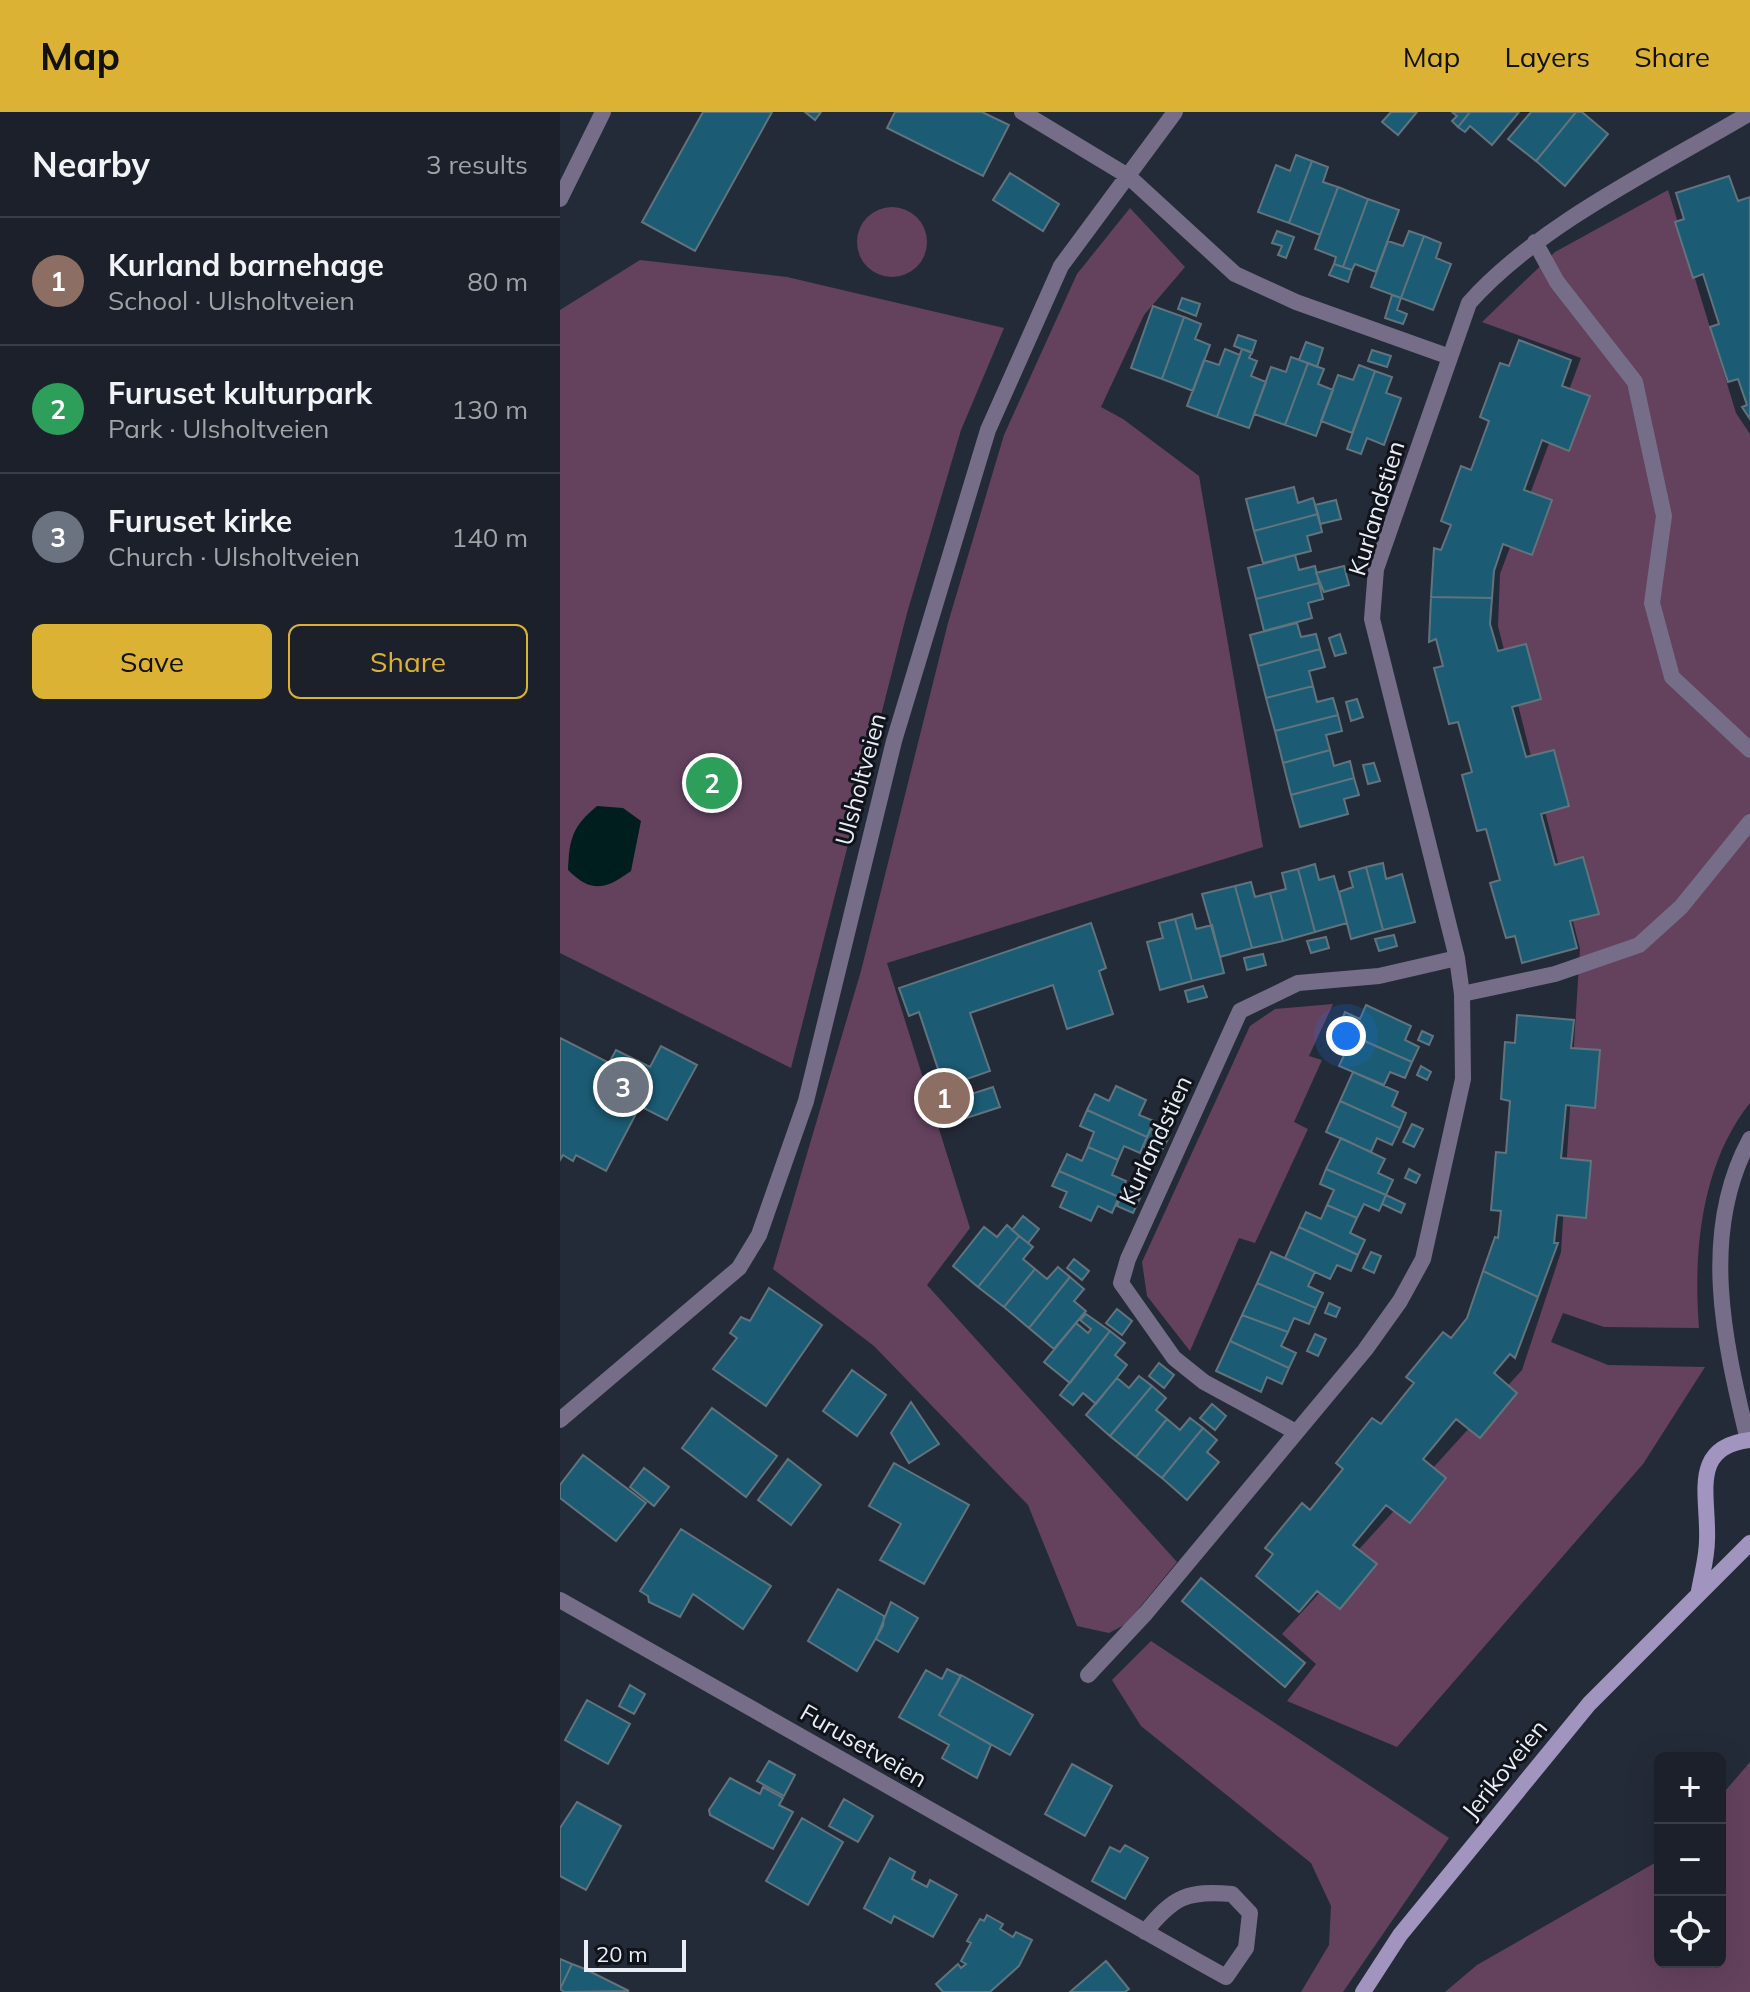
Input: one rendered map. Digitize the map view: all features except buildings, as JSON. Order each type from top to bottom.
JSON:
[{"type":"street","points":[[560,199],[603,112]]},
{"type":"street","points":[[1022,112],[1128,176],[1235,274],[1296,302],[1450,357]]},
{"type":"street","name":"Ulsholtveien","points":[[560,1420],[739,1268],[759,1235],[806,1101],[894,741],[988,430],[1061,266],[1175,112]]},
{"type":"street","name":"Kurlandstien","points":[[1088,1675],[1146,1613],[1365,1350],[1400,1301],[1423,1259],[1463,1079],[1462,994],[1457,958],[1372,619],[1376,569],[1469,303],[1497,271],[1535,242],[1750,113]]},
{"type":"street","points":[[1535,242],[1557,282],[1635,382],[1664,516],[1652,603],[1672,677],[1750,750]]},
{"type":"street","points":[[1462,994],[1555,974],[1639,945],[1681,907],[1750,822]]},
{"type":"street","name":"Kurlandstien","points":[[1296,1432],[1204,1382],[1174,1358],[1121,1283],[1128,1259],[1240,1011],[1298,983],[1379,976],[1457,958]]},
{"type":"street","points":[[1699,1591],[1707,1545],[1704,1482],[1710,1460],[1727,1445],[1749,1440],[1724,1342],[1719,1285],[1723,1227],[1736,1164],[1750,1139]]},
{"type":"street","name":"Jerikoveien","points":[[1363,1992],[1400,1935],[1589,1704],[1750,1543]]},
{"type":"street","name":"Furusetveien","points":[[560,1600],[1145,1932],[1226,1977],[1246,1948],[1250,1913],[1232,1894],[1200,1891],[1167,1904],[1145,1932]]},
{"type":"shaded area","points":[[1668,190],[1736,413],[1750,434],[1750,1103],[1733,1127],[1721,1153],[1704,1210],[1698,1270],[1699,1328],[1604,1327],[1563,1313],[1551,1342],[1608,1365],[1705,1367],[1643,1464],[1397,1747],[1287,1701],[1316,1664],[1282,1634],[1522,1370],[1561,1252],[1580,949],[1498,626],[1500,574],[1581,358],[1482,322],[1555,252]]},
{"type":"shaded area","points":[[892,207],[911,213],[921,223],[927,242],[921,261],[911,271],[892,277],[873,271],[863,261],[857,242],[863,223],[873,213]]},
{"type":"shaded area","points":[[1130,208],[1185,267],[1144,315],[1101,407],[1123,419],[1199,476],[1263,847],[887,963],[970,1228],[927,1285],[1177,1562],[1126,1624],[1109,1633],[1077,1626],[1028,1505],[874,1346],[773,1269],[861,971],[948,623],[1004,435],[1077,274]]},
{"type":"shaded area","points":[[640,260],[787,277],[1004,328],[961,430],[907,613],[791,1068],[560,953],[560,310]]},
{"type":"shaded area","points":[[597,806],[623,808],[641,821],[631,871],[614,882],[592,886],[568,870],[574,834],[582,820]]},
{"type":"shaded area","points":[[1333,1004],[1309,1056],[1322,1060],[1294,1122],[1308,1129],[1255,1243],[1239,1238],[1190,1351],[1147,1296],[1142,1262],[1250,1026],[1275,1009]]},
{"type":"shaded area","points":[[1151,1641],[1449,1838],[1343,1992],[1301,1992],[1329,1945],[1331,1906],[1311,1863],[1141,1726],[1112,1680]]},
{"type":"shaded area","points":[[1750,1762],[1750,1992],[1445,1992],[1477,1965],[1654,1863],[1654,1968],[1726,1968],[1726,1790]]},
{"type":"place","name":"Furuset kulturpark","points":[[712,783]]},
{"type":"place","name":"Furuset kirke","points":[[623,1087]]},
{"type":"place","name":"Kurland barnehage","points":[[944,1098]]}]
